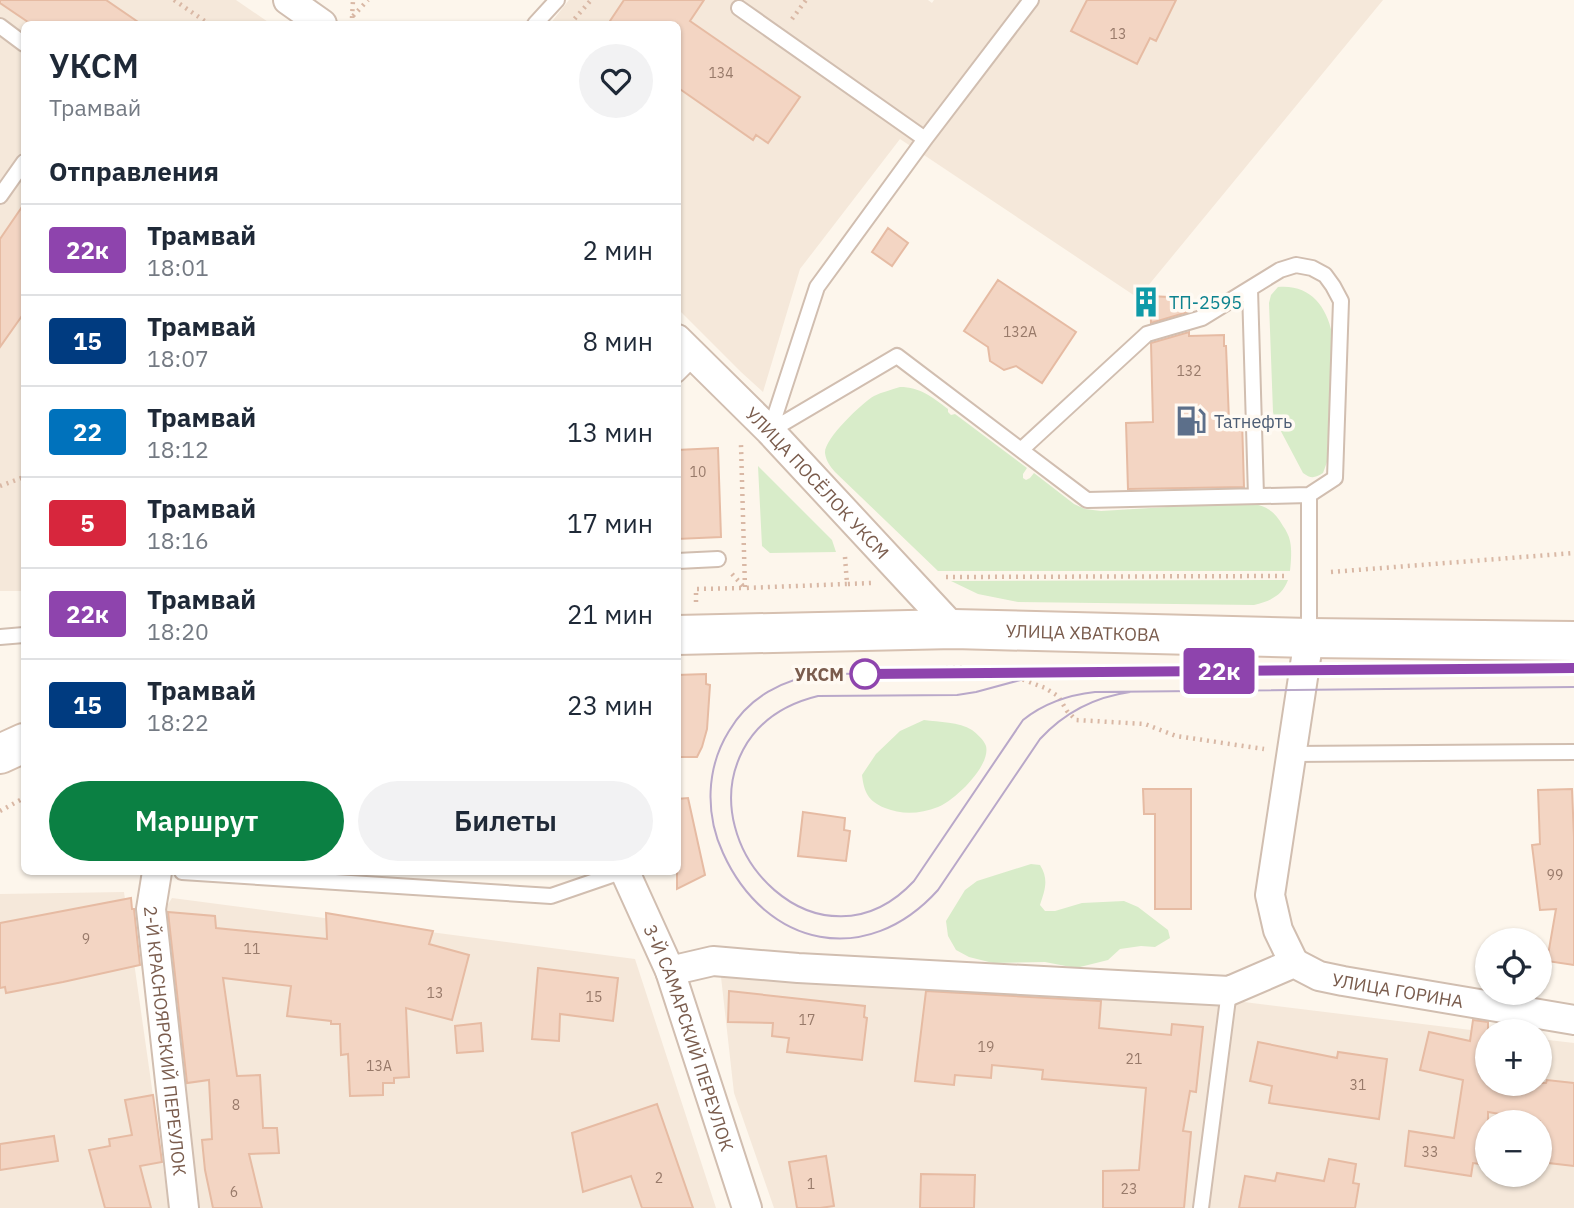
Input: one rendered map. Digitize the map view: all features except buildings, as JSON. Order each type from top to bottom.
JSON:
[{"type":"main road","name":"УЛИЦА ХВАТКОВА","points":[[681,635],[954,629],[1309,638],[1574,641]]},
{"type":"main road","points":[[0,754],[21,744]]},
{"type":"street","name":"УЛИЦА ПОСЁЛОК УКСМ","points":[[683,357],[770,431],[954,629]]},
{"type":"street","points":[[670,971],[713,961],[798,968],[1229,990],[1294,962],[1278,930],[1270,895],[1309,638]]},
{"type":"street","name":"2-Й КРАСНОЯРСКИЙ ПЕРЕУЛОК","points":[[157,875],[151,909],[184,1208]]},
{"type":"street","name":"3-Й САМАРСКИЙ ПЕРЕУЛОК","points":[[624,875],[670,971],[747,1208]]},
{"type":"street","name":"УЛИЦА ГОРИНА","points":[[1294,962],[1319,976],[1343,981],[1574,1020]]},
{"type":"lane","points":[[538,21],[557,0]]},
{"type":"lane","points":[[770,431],[817,287],[1031,0]]},
{"type":"lane","points":[[738,8],[925,139]]},
{"type":"lane","points":[[0,26],[21,42]]},
{"type":"lane","points":[[0,196],[21,166]]},
{"type":"lane","points":[[770,431],[897,356],[1021,450],[1087,500],[1309,495],[1335,478],[1341,301],[1334,286],[1325,275],[1312,268],[1296,265],[1280,270],[1202,318],[1147,334],[1021,450]]},
{"type":"lane","points":[[1250,289],[1256,496]]},
{"type":"lane","points":[[1309,495],[1309,638]]},
{"type":"lane","points":[[681,561],[718,559]]},
{"type":"lane","points":[[0,637],[21,635]]},
{"type":"lane","points":[[1292,754],[1574,752]]},
{"type":"lane","points":[[228,875],[551,896],[614,875]]},
{"type":"lane","points":[[1201,1208],[1229,990]]},
{"type":"path","points":[[174,0],[205,21]]},
{"type":"path","points":[[353,16],[368,0]]},
{"type":"path","points":[[573,21],[592,0]]},
{"type":"path","points":[[740,433],[745,588]]},
{"type":"path","points":[[0,486],[21,478]]},
{"type":"path","points":[[844,547],[847,584]]},
{"type":"path","points":[[718,559],[745,588],[910,581],[949,576],[1279,576],[1574,553]]},
{"type":"path","points":[[946,668],[970,667]]},
{"type":"path","points":[[981,667],[993,667],[1045,688],[1058,696],[1076,720],[1145,724],[1176,736],[1292,754]]},
{"type":"path","points":[[0,811],[21,800]]},
{"type":"shaded area","points":[[0,0],[236,0],[267,21],[21,21],[21,591],[0,591]]},
{"type":"shaded area","points":[[569,0],[928,0],[932,3],[934,0],[1383,0],[1138,298],[900,139],[800,269],[763,392],[681,312],[681,21],[552,21]]},
{"type":"shaded area","points":[[124,892],[169,1208],[0,1208],[0,894]]},
{"type":"shaded area","points":[[172,898],[635,959],[716,1208],[198,1208],[160,917]]},
{"type":"shaded area","points":[[720,968],[1172,993],[1475,1031],[1475,1096],[1552,1096],[1552,1040],[1574,1043],[1574,1208],[774,1208],[734,1093]]},
{"type":"green space","points":[[1278,287],[1299,289],[1314,298],[1325,314],[1332,333],[1327,462],[1323,473],[1315,477],[1303,473],[1273,412],[1269,303],[1271,295]]},
{"type":"green space","points":[[900,387],[914,389],[931,397],[948,409],[951,415],[955,414],[1027,468],[1023,478],[1026,480],[1034,473],[1074,504],[1085,509],[1101,511],[1234,503],[1263,506],[1273,513],[1288,535],[1291,548],[1290,571],[938,571],[835,472],[825,453],[831,439],[853,413],[874,396]]},
{"type":"green space","points":[[758,466],[832,540],[836,552],[770,553],[762,546]]},
{"type":"green space","points":[[1288,580],[1275,597],[1254,605],[1018,602],[978,594],[951,581]]},
{"type":"green space","points":[[924,720],[955,724],[972,730],[986,746],[983,763],[962,790],[938,807],[904,813],[879,805],[868,795],[862,775],[876,754],[900,731]]},
{"type":"green space","points":[[1031,864],[1040,865],[1045,875],[1045,889],[1040,905],[1045,911],[1055,911],[1082,903],[1124,901],[1138,907],[1168,930],[1170,938],[1155,947],[1120,949],[1108,960],[1076,968],[1045,962],[993,963],[969,957],[956,950],[948,936],[946,921],[965,890],[977,881]]},
{"type":"tram line","points":[[1130,692],[1092,702],[1049,730],[1040,739],[938,890],[910,915],[880,931],[850,938],[820,937],[791,927],[765,910],[742,885],[717,838],[711,791],[712,776],[721,745],[737,719],[757,699],[780,685],[807,676],[1574,668]]},
{"type":"tram line","name":"22к","points":[[865,674],[1574,668]]},
{"type":"tram line","points":[[1024,679],[957,695],[818,696],[774,715],[749,739],[732,788],[735,827],[750,861],[774,890],[806,909],[841,916],[878,908],[914,881],[1023,720],[1048,704],[1075,695],[1095,692],[1574,687]]},
{"type":"place","name":"ТП-2595","points":[[1146,302]]},
{"type":"place","name":"Татнефть","points":[[1191,421]]},
{"type":"place","name":"УКСМ","points":[[865,674]]}]
